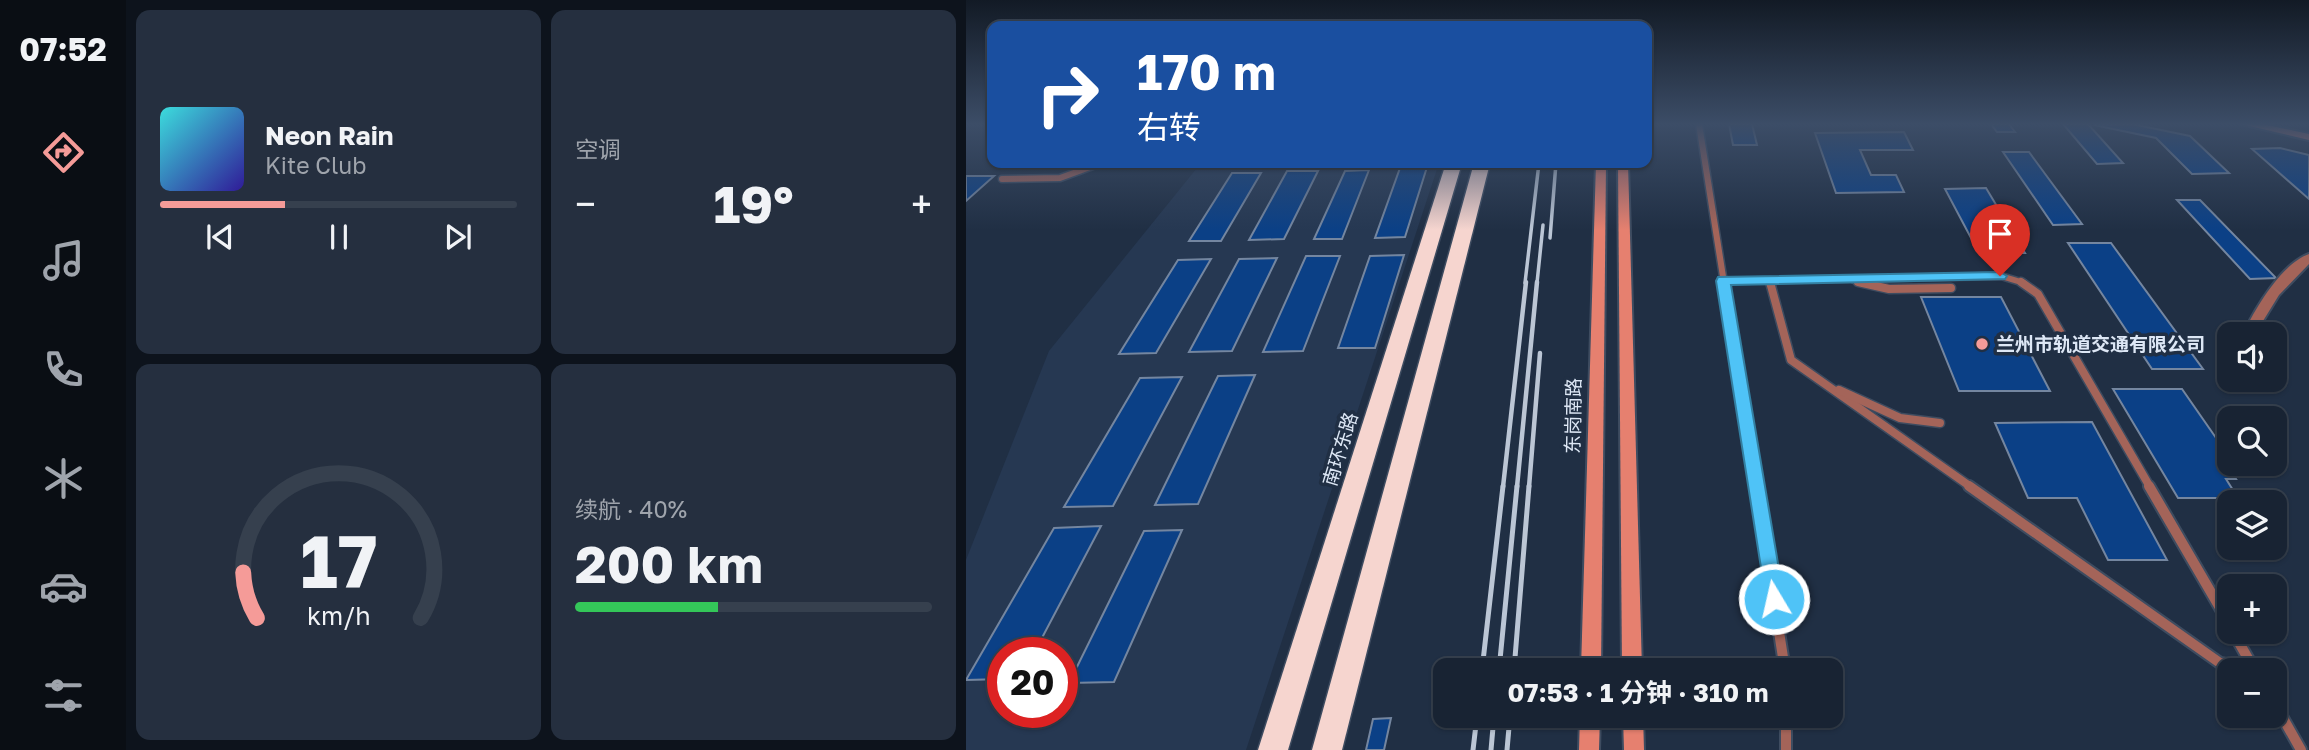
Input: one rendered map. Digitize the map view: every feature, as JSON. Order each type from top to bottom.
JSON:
[{"type":"highway","name":"南环东路","points":[[1273,750],[1452,168]]},
{"type":"highway","points":[[1327,750],[1481,168]]},
{"type":"highway","points":[[1393,359],[1430,358]]},
{"type":"street","name":"东岗南路","points":[[1591,658],[1601,168]]},
{"type":"street","points":[[1623,168],[1632,658]]},
{"type":"street","points":[[2255,322],[2264,304],[2295,268],[2309,258]]},
{"type":"street","points":[[1589,750],[1590,728]]},
{"type":"street","points":[[1633,728],[1634,750]]},
{"type":"lane","points":[[1704,159],[1783,658]]},
{"type":"lane","points":[[1002,179],[1060,178],[1087,168]]},
{"type":"lane","points":[[1723,281],[2000,276],[2018,279],[2034,289],[2217,603]]},
{"type":"lane","points":[[1852,279],[1870,287],[1889,289],[1951,288]]},
{"type":"lane","points":[[1770,280],[1791,359],[2217,661]]},
{"type":"lane","points":[[1829,387],[1866,400],[1895,418],[1925,425],[1940,423]]},
{"type":"lane","points":[[2287,725],[2301,750]]},
{"type":"lane","points":[[1786,728],[1786,750]]},
{"type":"shaded area","points":[[1197,168],[1437,168],[1246,750],[966,750],[966,560],[1049,351]]},
{"type":"building","points":[[1824,159],[1864,159],[1871,175],[1896,175],[1904,192],[1836,193]]},
{"type":"building","points":[[2008,159],[2034,159],[2082,224],[2053,225]]},
{"type":"building","points":[[2093,159],[2119,159],[2123,163],[2097,164]]},
{"type":"building","points":[[2177,159],[2214,159],[2229,173],[2192,174]]},
{"type":"building","points":[[2263,159],[2309,159],[2309,199]]},
{"type":"building","points":[[1400,168],[1427,168],[1405,237],[1375,238]]},
{"type":"building","points":[[1369,170],[1342,239],[1314,239],[1345,171]]},
{"type":"building","points":[[1287,171],[1318,171],[1284,239],[1249,240]]},
{"type":"building","points":[[1232,173],[1261,173],[1221,241],[1189,241]]},
{"type":"building","points":[[966,176],[994,176],[966,201]]},
{"type":"building","points":[[1986,188],[2025,253],[1979,253],[1945,189]]},
{"type":"building","points":[[2177,200],[2200,200],[2276,278],[2250,279]]},
{"type":"building","points":[[2068,243],[2111,243],[2203,369],[2152,369]]},
{"type":"building","points":[[1404,255],[1375,348],[1338,348],[1370,256]]},
{"type":"building","points":[[1306,256],[1340,256],[1303,351],[1263,352]]},
{"type":"building","points":[[1277,258],[1232,351],[1189,352],[1239,259]]},
{"type":"building","points":[[1211,259],[1156,353],[1119,354],[1178,260]]},
{"type":"building","name":"兰州市轨道交通有限公司","points":[[1921,297],[2001,297],[2050,391],[1959,391]]},
{"type":"building","points":[[1255,375],[1198,504],[1155,505],[1218,376]]},
{"type":"building","points":[[1182,377],[1113,506],[1064,507],[1140,378]]},
{"type":"building","points":[[2113,389],[2182,389],[2217,439],[2217,476],[2234,476],[2236,479],[2226,479],[2233,490],[2217,490],[2217,498],[2178,498]]},
{"type":"building","points":[[2092,422],[2167,560],[2108,560],[2077,498],[2028,498],[1995,423]]},
{"type":"building","points":[[1101,526],[1042,637],[991,637],[1054,528]]},
{"type":"building","points":[[1182,530],[1114,682],[1078,683],[1078,665],[1144,531]]},
{"type":"building","points":[[987,644],[987,679],[966,680]]},
{"type":"building","points":[[1391,718],[1384,750],[1366,750],[1373,719]]},
{"type":"railway","points":[[1525,283],[1538,168]]},
{"type":"railway","points":[[1550,238],[1556,168]]},
{"type":"railway","points":[[1537,283],[1543,225]]},
{"type":"railway","points":[[1503,487],[1526,282]]},
{"type":"railway","points":[[1517,487],[1537,282]]},
{"type":"railway","points":[[1529,487],[1540,353]]},
{"type":"railway","points":[[1483,658],[1503,486]]},
{"type":"railway","points":[[1500,658],[1517,486]]},
{"type":"railway","points":[[1515,658],[1529,486]]},
{"type":"railway","points":[[1473,750],[1476,728]]},
{"type":"railway","points":[[1491,750],[1493,728]]},
{"type":"railway","points":[[1507,750],[1509,728]]},
{"type":"place","name":"兰州市轨道交通有限公司","points":[[1982,344]]},
{"type":"route","points":[[1774,599],[1723,281],[2000,276]]}]
